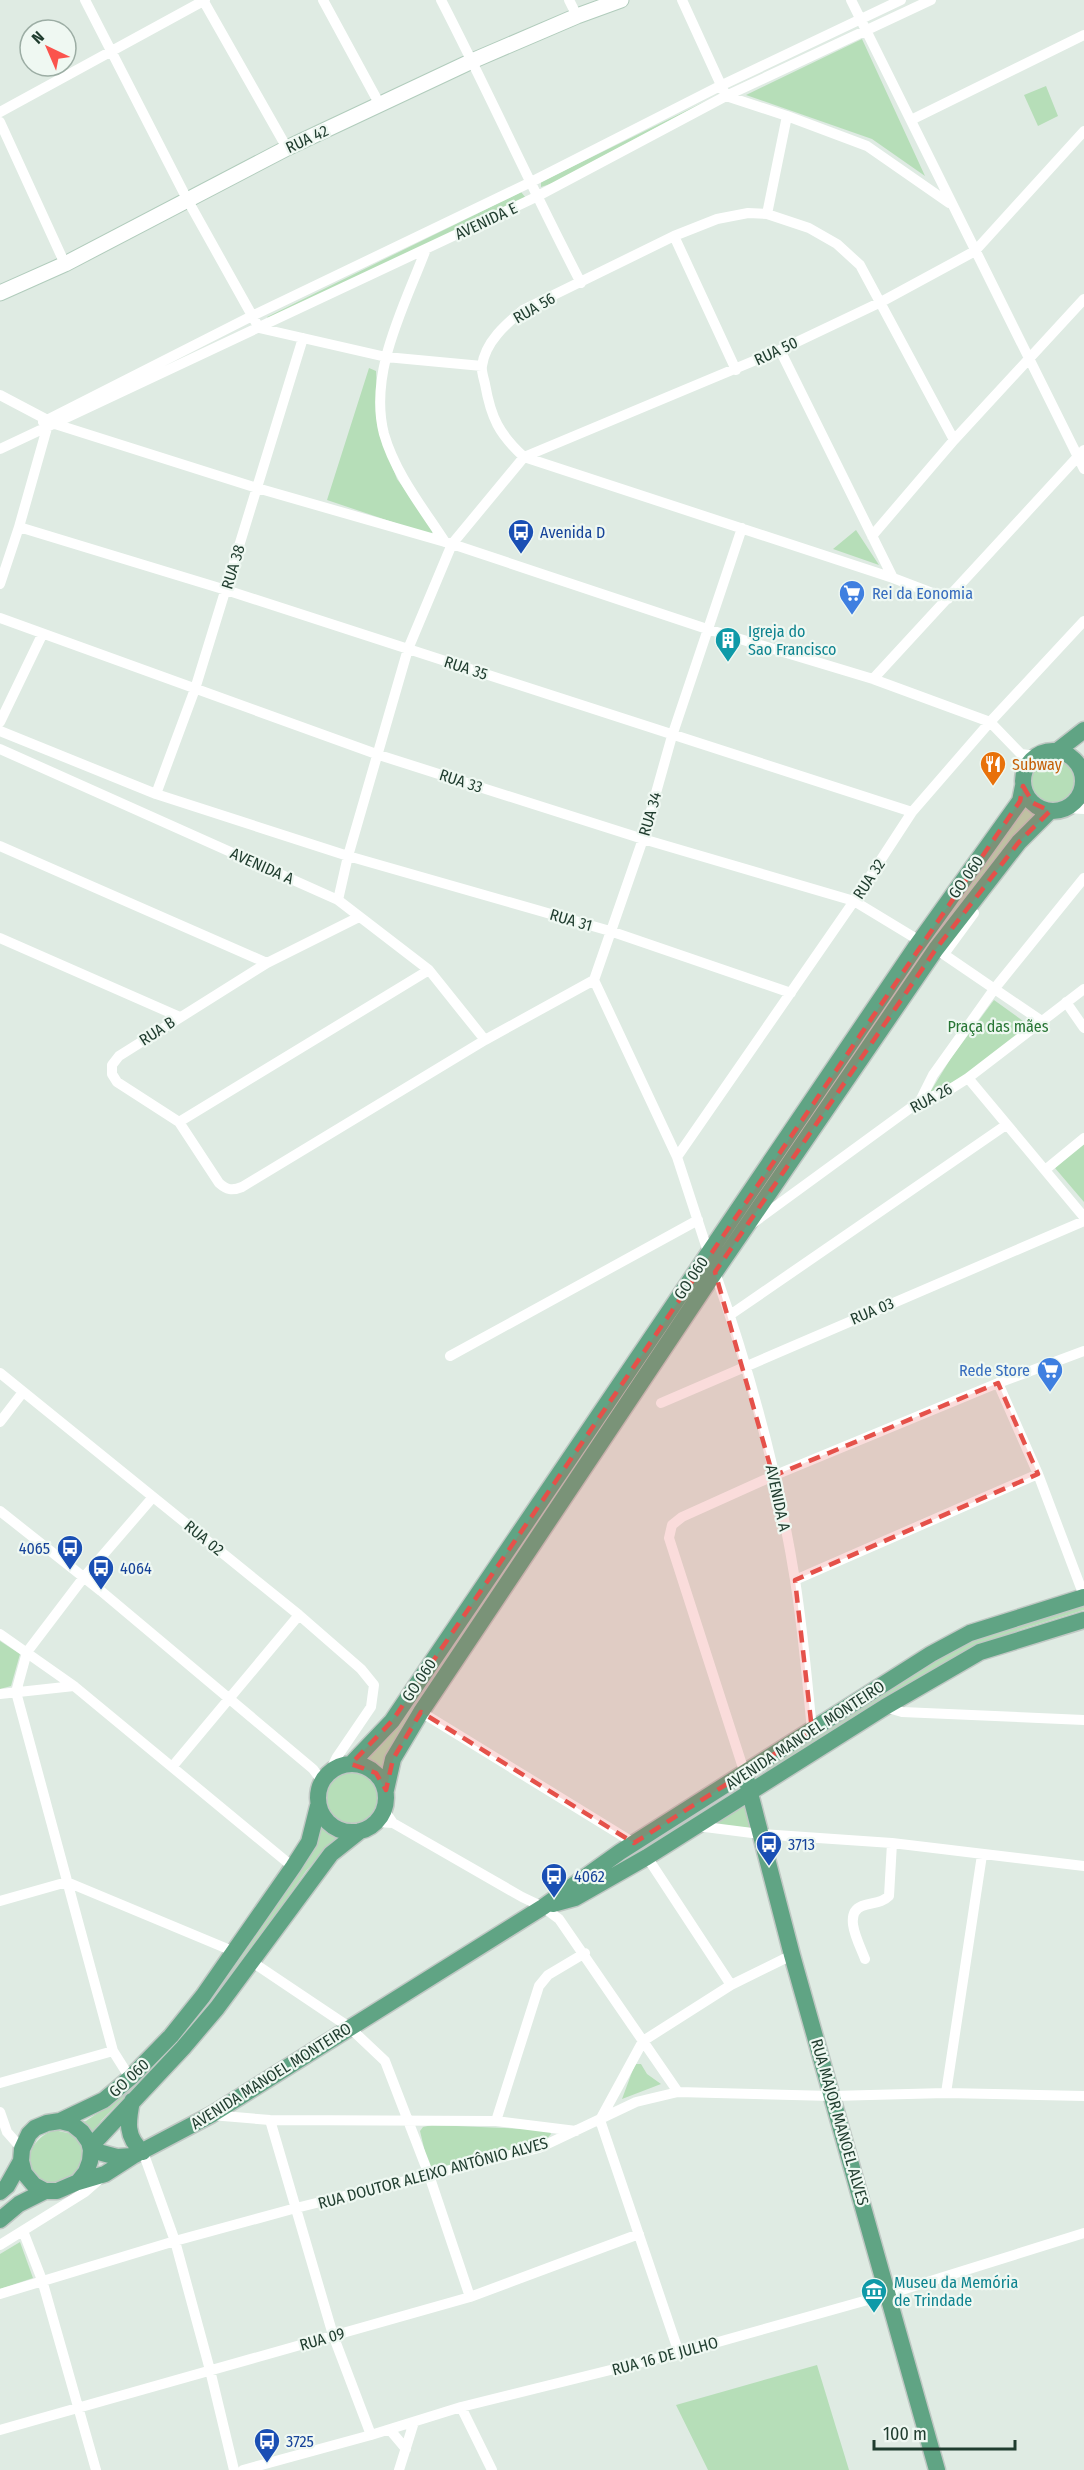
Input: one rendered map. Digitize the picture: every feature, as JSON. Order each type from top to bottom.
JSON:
[{"type":"main road","points":[[1057,751],[1073,758],[1083,771],[1083,800],[1058,810],[1033,803],[1023,786],[1028,759],[1057,751],[1084,730]]},
{"type":"main road","name":"GO 060","points":[[332,1769],[392,1721],[920,941],[1020,801],[1023,786]]},
{"type":"main road","name":"GO 060","points":[[386,1790],[393,1759],[421,1712],[715,1272],[990,879],[1019,842],[1058,810]]},
{"type":"main road","name":"AVENIDA MANOEL MONTEIRO","points":[[105,2174],[211,2115],[543,1907],[620,1852],[931,1654],[970,1633],[1084,1597]]},
{"type":"main road","name":"AVENIDA MANOEL MONTEIRO","points":[[543,1907],[574,1898],[630,1867],[885,1707],[980,1652],[1084,1620]]},
{"type":"main road","points":[[366,1766],[375,1773],[386,1790],[384,1818],[360,1831],[350,1833],[330,1825],[322,1816],[318,1806],[317,1796],[332,1769],[366,1766]]},
{"type":"main road","name":"RUA MAJOR MANOEL ALVES","points":[[745,1774],[792,1955],[937,2470]]},
{"type":"main road","name":"GO 060","points":[[60,2121],[104,2100],[130,2078],[171,2036],[235,1952],[309,1842],[318,1806]]},
{"type":"main road","name":"GO 060","points":[[91,2148],[183,2048],[252,1962],[331,1854],[360,1831]]},
{"type":"main road","points":[[620,1852],[630,1867]]},
{"type":"main road","points":[[91,2148],[117,2157],[138,2154],[128,2128],[132,2101]]},
{"type":"main road","points":[[0,2192],[7,2186],[29,2134],[46,2123],[60,2121],[72,2124],[82,2132],[91,2148],[90,2162],[78,2182]]},
{"type":"main road","points":[[21,2155],[24,2174],[34,2186],[45,2191],[57,2191],[105,2174]]},
{"type":"main road","points":[[0,2220],[19,2204],[45,2191]]},
{"type":"street","points":[[85,0],[187,199],[259,328],[386,357],[482,366],[489,408],[498,428],[524,457],[893,578],[948,599]]},
{"type":"street","points":[[0,112],[204,0],[287,148]]},
{"type":"street","points":[[322,0],[380,105]]},
{"type":"street","points":[[441,0],[529,183],[581,283]]},
{"type":"street","points":[[569,0],[577,16]]},
{"type":"street","name":"RUA 42","points":[[0,293],[65,264],[287,148],[472,61],[577,16],[621,0]]},
{"type":"street","points":[[682,0],[726,96],[867,146],[952,205]]},
{"type":"street","points":[[851,0],[1029,360],[1081,453],[1084,470]]},
{"type":"street","name":"AVENIDA E","points":[[0,449],[120,388],[252,315],[529,183],[720,86],[901,0]]},
{"type":"street","name":"AVENIDA E","points":[[120,388],[259,328],[536,197],[726,96],[931,0]]},
{"type":"street","points":[[911,120],[1084,34]]},
{"type":"street","points":[[767,214],[787,116]]},
{"type":"street","points":[[0,122],[65,264]]},
{"type":"street","name":"RUA 50","points":[[338,900],[348,856],[408,650],[448,543],[524,457],[780,350],[881,302],[975,251],[1084,131]]},
{"type":"street","name":"RUA 56","points":[[482,366],[490,346],[504,326],[524,310],[674,236],[717,219],[748,213],[767,214],[809,228],[837,244],[860,265],[954,440]]},
{"type":"street","points":[[674,236],[736,370]]},
{"type":"street","points":[[426,249],[386,357],[380,386],[384,433],[406,482],[448,543]]},
{"type":"street","points":[[872,536],[954,440],[1084,299]]},
{"type":"street","name":"RUA 38","points":[[156,794],[195,689],[303,338]]},
{"type":"street","points":[[780,350],[893,578]]},
{"type":"street","points":[[0,395],[46,426],[448,543],[707,629],[873,679],[990,722],[1028,759]]},
{"type":"street","points":[[0,584],[19,527],[46,426]]},
{"type":"street","points":[[873,679],[1081,453]]},
{"type":"street","name":"RUA 35","points":[[19,527],[226,590],[912,812]]},
{"type":"street","name":"RUA 34","points":[[594,980],[643,839],[672,736],[742,528]]},
{"type":"street","name":"RUA 33","points":[[0,618],[379,755],[643,839],[854,901],[920,941]]},
{"type":"street","name":"RUA 32","points":[[677,1157],[854,901],[912,812],[990,722],[1084,621]]},
{"type":"street","points":[[0,722],[42,634]]},
{"type":"street","name":"AVENIDA A","points":[[0,731],[156,794],[348,856]]},
{"type":"street","name":"AVENIDA A","points":[[0,748],[338,900],[429,970],[485,1040]]},
{"type":"street","points":[[128,806],[137,786]]},
{"type":"street","points":[[0,846],[267,963]]},
{"type":"street","name":"RUA 31","points":[[348,856],[610,931],[790,993]]},
{"type":"street","points":[[920,1101],[933,1075],[995,988],[1084,878]]},
{"type":"street","name":"RUA B","points":[[359,917],[267,963],[119,1056],[112,1065],[112,1074],[117,1082],[179,1122],[219,1183],[233,1191],[485,1040]]},
{"type":"street","points":[[0,938],[180,1017]]},
{"type":"street","points":[[940,952],[1042,1022]]},
{"type":"street","points":[[179,1122],[429,970]]},
{"type":"street","points":[[485,1040],[594,980],[677,1157],[708,1252]]},
{"type":"street","name":"RUA 26","points":[[747,1227],[920,1101],[949,1090],[968,1078],[1084,989]]},
{"type":"street","points":[[1066,1002],[1084,1028]]},
{"type":"street","points":[[968,1078],[1084,1219]]},
{"type":"street","points":[[730,1315],[1006,1125]]},
{"type":"street","points":[[1045,1170],[1084,1138]]},
{"type":"street","name":"RUA 03","points":[[661,1403],[1084,1219]]},
{"type":"street","points":[[450,1356],[698,1220]]},
{"type":"street","name":"AVENIDA A","points":[[715,1272],[745,1365],[773,1476],[795,1580],[812,1730]]},
{"type":"street","points":[[745,1774],[669,1538],[672,1525],[682,1517],[773,1476],[998,1383],[1084,1351]]},
{"type":"street","name":"RUA 02","points":[[0,1373],[299,1615],[361,1669],[374,1686],[370,1707],[332,1769]]},
{"type":"street","points":[[998,1383],[1038,1474],[1084,1597]]},
{"type":"street","points":[[0,1422],[23,1392]]},
{"type":"street","points":[[795,1580],[1038,1474]]},
{"type":"street","points":[[130,2078],[113,2051],[16,1692],[27,1652],[84,1577],[153,1497]]},
{"type":"street","points":[[0,1511],[230,1698],[332,1769]]},
{"type":"street","points":[[172,1767],[299,1615]]},
{"type":"street","points":[[0,1634],[74,1686],[293,1866]]},
{"type":"street","points":[[0,1694],[74,1686]]},
{"type":"street","points":[[885,1707],[902,1712],[1084,1720]]},
{"type":"street","points":[[421,1712],[634,1843]]},
{"type":"street","points":[[384,1818],[543,1907],[559,1919],[585,1953],[678,2092]]},
{"type":"street","points":[[697,1826],[760,1834],[892,1843],[1084,1866]]},
{"type":"street","points":[[865,1959],[853,1924],[853,1914],[860,1906],[884,1901],[889,1896],[892,1843]]},
{"type":"street","points":[[946,2093],[982,1855]]},
{"type":"street","points":[[646,1857],[731,1986]]},
{"type":"street","points":[[0,1901],[67,1882],[235,1952]]},
{"type":"street","points":[[496,2121],[539,1986],[548,1976],[585,1953]]},
{"type":"street","points":[[679,2353],[600,2120],[643,2042],[731,1986],[792,1955]]},
{"type":"street","points":[[252,1962],[349,2027],[385,2061],[429,2175],[470,2296]]},
{"type":"street","points":[[0,2083],[113,2051]]},
{"type":"street","name":"RUA DOUTOR ALEIXO ANTÔNIO ALVES","points":[[0,2294],[175,2241],[296,2208],[539,2148],[636,2102],[678,2092],[832,2096],[946,2093],[1084,2096]]},
{"type":"street","points":[[0,2112],[7,2132],[21,2155]]},
{"type":"street","points":[[211,2115],[270,2120],[496,2121],[577,2131]]},
{"type":"street","points":[[270,2120],[333,2335],[371,2435]]},
{"type":"street","points":[[138,2154],[175,2241],[234,2470]]},
{"type":"street","name":"AVENIDA MANOEL MONTEIRO","points":[[0,2245],[85,2192],[105,2174]]},
{"type":"street","points":[[23,2230],[42,2280],[96,2470]]},
{"type":"street","name":"RUA 16 DE JULHO","points":[[243,2470],[390,2430],[461,2407],[679,2353],[889,2294],[1084,2233]]},
{"type":"street","name":"RUA 09","points":[[0,2430],[470,2296],[639,2234]]},
{"type":"street","points":[[461,2407],[492,2470]]},
{"type":"street","points":[[399,2470],[414,2422]]},
{"type":"street","points":[[390,2430],[406,2449]]},
{"type":"highlighted area","points":[[1023,786],[1033,803],[1050,811],[1019,842],[936,949],[715,1272],[773,1476],[998,1383],[1038,1474],[795,1580],[812,1730],[634,1843],[421,1712],[393,1759],[386,1790],[376,1773],[351,1764],[392,1721],[1020,801]]},
{"type":"green space","points":[[862,39],[925,176],[872,139],[746,95]]},
{"type":"green space","points":[[1046,86],[1058,116],[1038,126],[1024,95]]},
{"type":"green space","points":[[706,101],[553,183],[541,187],[541,182]]},
{"type":"green space","points":[[521,192],[526,198],[267,317]]},
{"type":"green space","points":[[369,368],[376,371],[379,432],[397,479],[434,529],[431,535],[327,500]]},
{"type":"green space","points":[[856,530],[879,565],[833,549]]},
{"type":"green space","points":[[1054,755],[1064,757],[1072,763],[1078,771],[1080,781],[1078,791],[1072,799],[1064,805],[1054,807],[1044,805],[1036,799],[1030,791],[1028,781],[1030,771],[1036,763],[1044,757]]},
{"type":"green space","points":[[1022,804],[1037,814],[1007,844],[398,1735],[385,1758],[382,1771],[375,1765],[364,1762],[390,1735]]},
{"type":"green space","name":"Praça das mães","points":[[994,1000],[1030,1026],[961,1078],[929,1094],[951,1058]]},
{"type":"green space","points":[[1084,1143],[1084,1202],[1055,1168]]},
{"type":"green space","points":[[1084,1599],[1084,1610],[1022,1629],[965,1651],[867,1715],[766,1776],[767,1766],[948,1650]]},
{"type":"green space","points":[[0,1641],[20,1654],[11,1686],[0,1689]]},
{"type":"green space","points":[[352,1771],[362,1773],[371,1779],[377,1788],[379,1798],[377,1808],[371,1817],[362,1823],[352,1825],[342,1823],[333,1817],[327,1808],[325,1798],[327,1788],[333,1779],[342,1773]]},
{"type":"green space","points":[[744,1806],[756,1831],[705,1825]]},
{"type":"green space","points":[[323,1820],[336,1831],[349,1834],[325,1849],[306,1871],[212,2006],[101,2121],[93,2133],[78,2123],[86,2121],[105,2108],[222,1981],[242,1956],[315,1845]]},
{"type":"green space","points":[[635,2064],[641,2064],[647,2074],[661,2084],[622,2099]]},
{"type":"green space","points":[[432,2125],[549,2130],[551,2134],[546,2140],[433,2174],[429,2169],[420,2131],[423,2127]]},
{"type":"green space","points":[[54,2130],[72,2134],[83,2148],[80,2174],[56,2186],[38,2179],[29,2165],[31,2150],[35,2144]]},
{"type":"green space","points":[[20,2242],[33,2278],[0,2289],[0,2254]]},
{"type":"green space","points":[[817,2365],[849,2470],[708,2470],[676,2405]]},
{"type":"place","name":"Avenida D","points":[[521,555]]},
{"type":"place","name":"Rei da Eonomia","points":[[852,616]]},
{"type":"place","name":"Igreja do Sao Francisco","points":[[728,663]]},
{"type":"place","name":"Subway","points":[[993,787]]},
{"type":"place","name":"Rede Store","points":[[1050,1393]]},
{"type":"place","name":"4065","points":[[70,1571]]},
{"type":"place","name":"4064","points":[[101,1591]]},
{"type":"place","name":"3713","points":[[769,1867]]},
{"type":"place","name":"4062","points":[[554,1899]]},
{"type":"place","name":"Museu da Memória de Trindade","points":[[874,2314]]},
{"type":"place","name":"3725","points":[[267,2464]]}]
